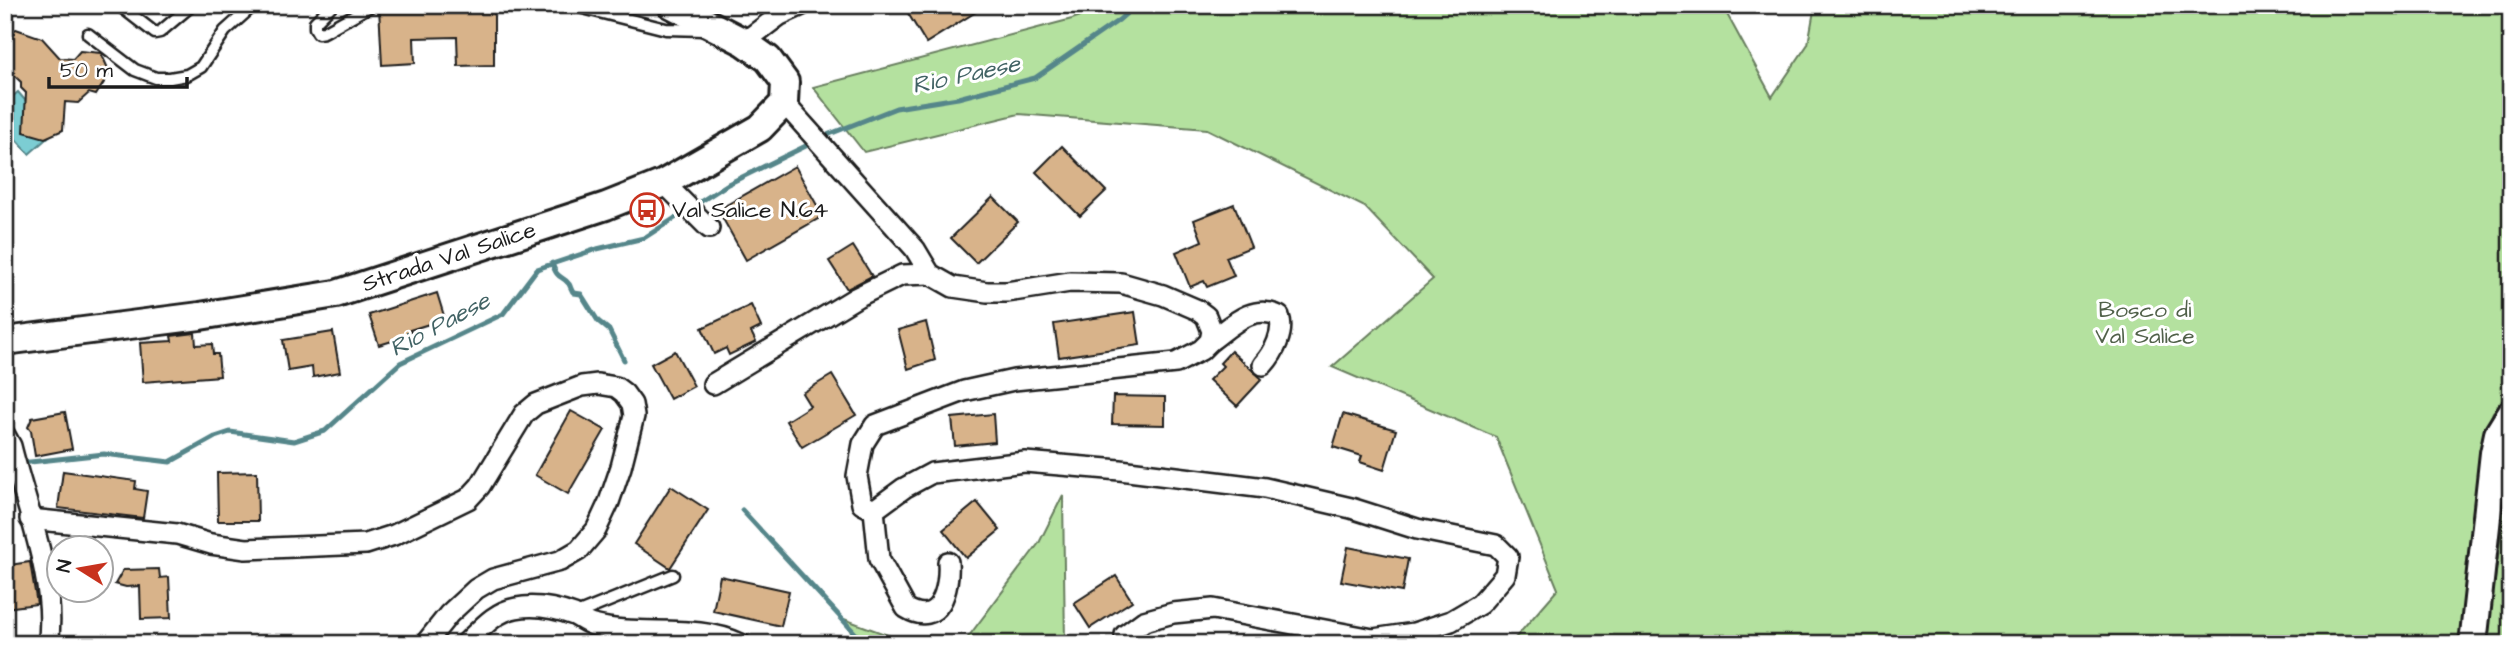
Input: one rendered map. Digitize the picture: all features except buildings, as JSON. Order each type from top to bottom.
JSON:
[{"type":"street","points":[[673,5],[768,59],[785,82],[784,103],[915,249],[930,274],[953,287],[987,292],[1007,292],[1070,282],[1121,283],[1163,295],[1198,310],[1210,323],[1210,341]]},
{"type":"street","points":[[733,37],[802,5]]},
{"type":"street","name":"Strada Val Salice","points":[[5,341],[200,316],[336,294],[606,206],[664,183],[760,128],[784,103]]},
{"type":"street","points":[[664,183],[697,216]]},
{"type":"street","points":[[713,384],[857,297],[902,275],[930,274]]},
{"type":"street","points":[[874,510],[862,504],[856,477],[863,444],[875,425],[964,390],[1014,380],[1176,363],[1194,356],[1249,313],[1273,313],[1279,316],[1280,329],[1274,351],[1263,365]]},
{"type":"street","points":[[30,519],[177,534],[211,544],[246,549],[366,544],[394,535],[468,499],[480,486],[524,414],[536,404],[582,386],[598,384],[616,387],[624,393],[632,404],[634,416],[621,467],[596,530],[579,550],[560,561],[493,579],[476,589],[449,614],[425,644]]},
{"type":"street","points":[[2473,644],[2494,453],[2498,433],[2511,413]]},
{"type":"street","points":[[5,435],[16,465],[46,584],[51,628],[48,644]]},
{"type":"street","points":[[874,510],[904,488],[933,473],[1025,462],[1120,470],[1265,488],[1351,508],[1417,529],[1496,545],[1508,556],[1506,575],[1480,604],[1451,621],[1414,633],[1373,639],[1213,609],[1173,613],[1144,621],[1125,635]]},
{"type":"street","points":[[874,510],[878,559],[906,608],[914,613],[924,614],[935,609],[944,599],[950,582],[948,562]]},
{"type":"street","points":[[465,644],[498,613],[538,605],[574,615],[591,624],[618,629],[694,632],[715,635],[741,644]]},
{"type":"lane","points":[[119,5],[155,33],[160,32],[192,5]]},
{"type":"lane","points":[[88,34],[135,70],[156,78],[170,78],[187,75],[201,67],[225,31],[254,5]]},
{"type":"lane","points":[[332,5],[315,22],[318,33],[372,5]]},
{"type":"lane","points":[[571,5],[666,29],[733,37]]},
{"type":"lane","points":[[574,615],[673,575]]},
{"type":"green space","name":"Bosco di Val Salice","points":[[1112,5],[1722,5],[1772,97],[1808,44],[1815,5],[2511,5],[2511,395],[2493,412],[2484,438],[2459,644],[1510,644],[1558,589],[1496,437],[1332,367],[1433,279],[1365,207],[1207,129],[1019,114],[864,152],[813,87],[1072,19]]},
{"type":"green space","points":[[2511,460],[2511,644],[2487,644],[2488,632]]},
{"type":"green space","points":[[1063,495],[1065,644],[963,644],[1039,543]]},
{"type":"green space","points":[[844,619],[912,644],[857,644]]},
{"type":"water","points":[[18,92],[53,133],[29,154],[5,127],[5,103]]},
{"type":"waterway","name":"Rio Paese","points":[[822,137],[896,108],[958,98],[1035,78],[1119,20],[1136,5]]},
{"type":"waterway","name":"Rio Paese","points":[[21,463],[104,454],[170,462],[215,437],[230,432],[294,441],[325,431],[400,363],[503,314],[537,269],[597,249],[644,238],[728,184],[814,142]]},
{"type":"waterway","points":[[552,263],[558,275],[569,284],[574,293],[581,294],[598,321],[609,330],[624,360]]},
{"type":"waterway","points":[[742,510],[865,644]]},
{"type":"place","name":"Val Salice N.64","points":[[647,210]]}]
